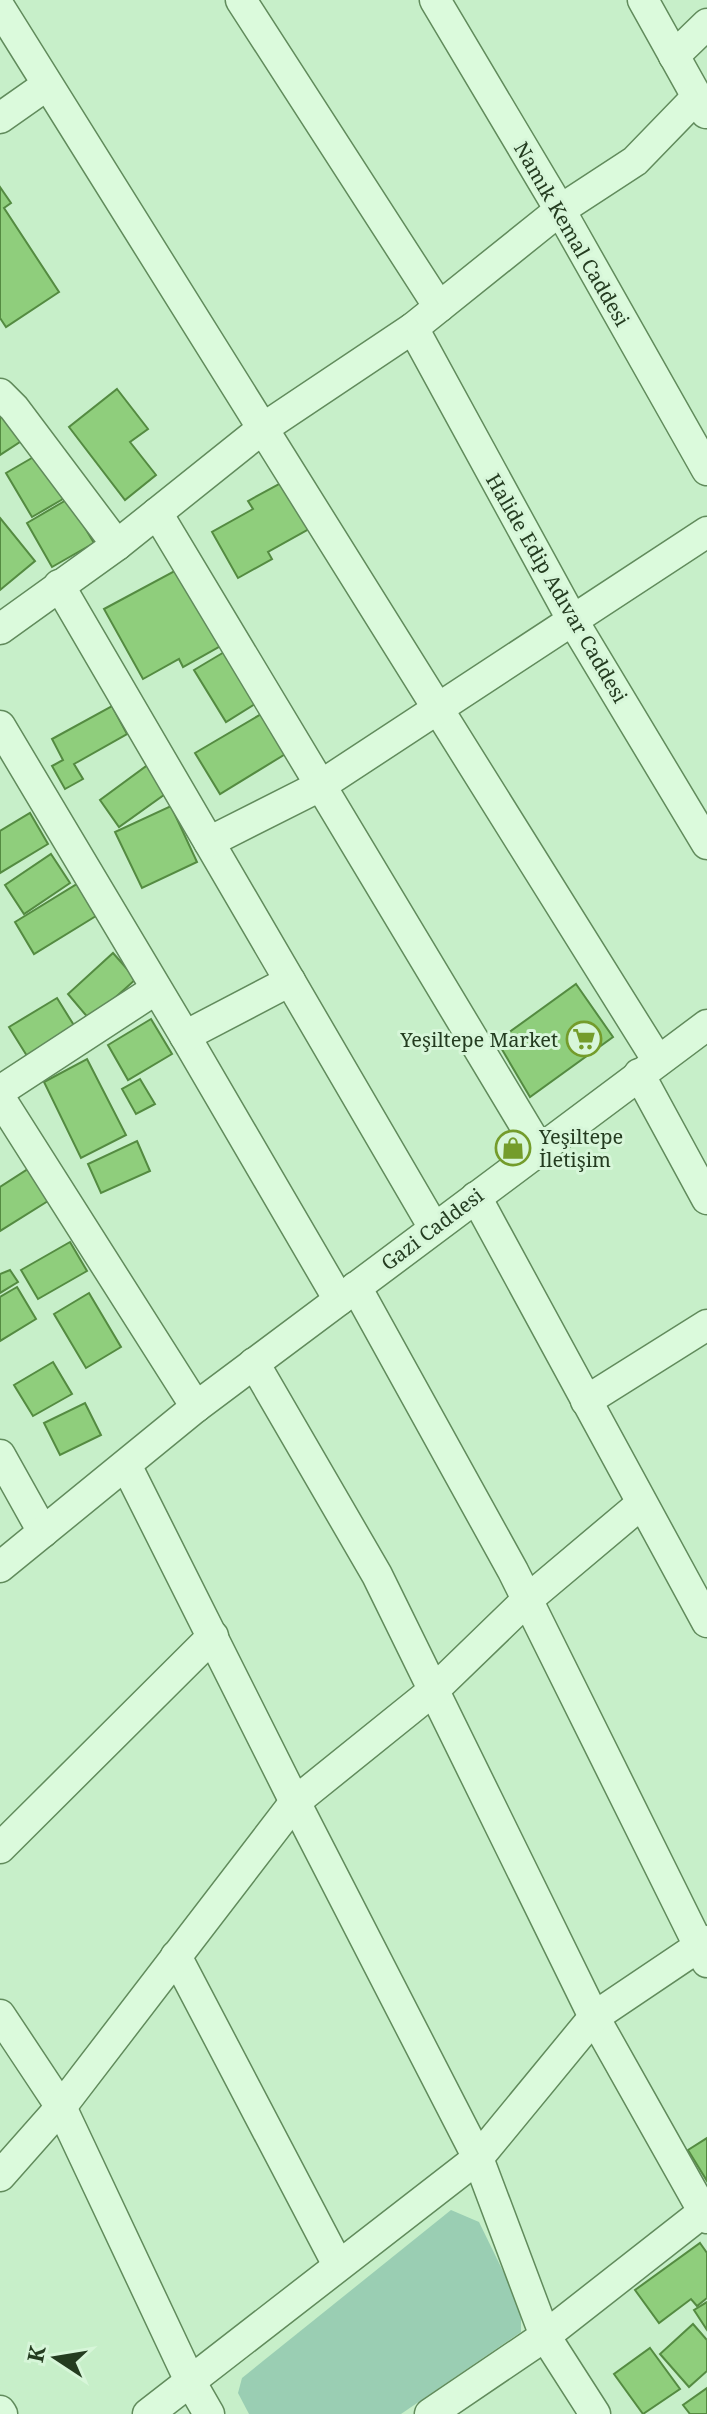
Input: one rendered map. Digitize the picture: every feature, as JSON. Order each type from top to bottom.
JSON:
[{"type":"street","points":[[241,0],[439,307]]},
{"type":"street","name":"Namık Kemal Caddesi","points":[[435,0],[560,210],[707,470]]},
{"type":"street","points":[[0,629],[117,545],[262,429],[413,328],[560,210],[635,161],[702,106],[643,0]]},
{"type":"street","points":[[0,8],[438,709],[649,1067],[707,1199]]},
{"type":"street","points":[[674,56],[707,24]]},
{"type":"street","points":[[0,118],[47,85]]},
{"type":"street","name":"Halide Edip Adıvar Caddesi","points":[[413,328],[573,621],[707,844]]},
{"type":"street","points":[[0,394],[14,408],[117,545]]},
{"type":"street","points":[[157,513],[539,1149]]},
{"type":"street","points":[[209,842],[320,786],[707,532]]},
{"type":"street","points":[[59,585],[434,1228]]},
{"type":"street","points":[[0,726],[156,989],[347,1293],[527,1600],[704,1950],[594,2017],[478,2158],[148,2414]]},
{"type":"street","points":[[185,1036],[290,981]]},
{"type":"street","points":[[0,1091],[156,989]]},
{"type":"street","name":"Gazi Caddesi","points":[[0,1567],[196,1407],[707,1025]]},
{"type":"street","points":[[0,1098],[196,1407]]},
{"type":"street","points":[[476,1197],[707,1622]]},
{"type":"street","points":[[586,1401],[707,1325]]},
{"type":"street","points":[[254,1363],[377,1575],[594,2017],[706,2213],[545,2336],[430,2414]]},
{"type":"street","points":[[0,1455],[43,1532]]},
{"type":"street","points":[[126,1465],[478,2158],[545,2336],[595,2414]]},
{"type":"street","points":[[0,2176],[61,2107],[295,1802],[434,1690],[527,1600],[641,1504]]},
{"type":"street","points":[[0,1848],[213,1636]]},
{"type":"street","points":[[176,1956],[338,2265]]},
{"type":"street","points":[[0,2015],[61,2107],[190,2381],[209,2414]]},
{"type":"green space","points":[[451,2210],[479,2222],[521,2308],[521,2332],[401,2414],[249,2414],[238,2393],[242,2378]]},
{"type":"building","points":[[0,187],[11,203],[4,208],[59,292],[6,327],[0,318]]},
{"type":"building","points":[[117,389],[148,429],[130,442],[156,475],[125,500],[69,427]]},
{"type":"building","points":[[0,407],[23,440],[0,455]]},
{"type":"building","points":[[37,455],[63,499],[32,517],[6,473]]},
{"type":"building","points":[[290,478],[316,525],[268,552],[272,559],[238,578],[212,532],[253,509],[248,501]]},
{"type":"building","points":[[68,499],[94,543],[52,567],[27,523]]},
{"type":"building","points":[[0,518],[35,561],[0,590]]},
{"type":"building","points":[[182,567],[224,644],[183,667],[179,659],[143,679],[104,609]]},
{"type":"building","points":[[231,648],[263,699],[226,722],[194,670]]},
{"type":"building","points":[[112,706],[127,734],[74,764],[83,779],[65,789],[52,766],[63,760],[52,739]]},
{"type":"building","points":[[268,710],[292,750],[220,794],[195,753]]},
{"type":"building","points":[[149,764],[168,792],[119,827],[100,800]]},
{"type":"building","points":[[171,806],[197,862],[142,888],[115,832]]},
{"type":"building","points":[[30,813],[48,844],[0,873],[0,831]]},
{"type":"building","points":[[51,854],[70,883],[24,914],[5,885]]},
{"type":"building","points":[[77,884],[96,916],[34,954],[15,922]]},
{"type":"building","points":[[113,953],[136,979],[90,1020],[68,994]]},
{"type":"building","points":[[576,984],[613,1037],[530,1097],[497,1041]]},
{"type":"building","points":[[57,998],[75,1027],[27,1056],[9,1027]]},
{"type":"building","points":[[151,1019],[172,1054],[128,1080],[108,1045]]},
{"type":"building","points":[[87,1059],[126,1135],[81,1158],[44,1082]]},
{"type":"building","points":[[140,1079],[155,1104],[136,1114],[122,1089]]},
{"type":"building","points":[[137,1141],[150,1171],[101,1193],[88,1164]]},
{"type":"building","points":[[28,1169],[48,1201],[0,1231],[0,1187]]},
{"type":"building","points":[[70,1242],[87,1271],[38,1299],[21,1270]]},
{"type":"building","points":[[10,1270],[18,1282],[0,1293],[0,1274]]},
{"type":"building","points":[[17,1287],[36,1319],[0,1341],[0,1297]]},
{"type":"building","points":[[89,1293],[121,1347],[86,1368],[54,1314]]},
{"type":"building","points":[[53,1362],[72,1394],[33,1416],[14,1385]]},
{"type":"building","points":[[85,1403],[101,1435],[60,1455],[44,1423]]},
{"type":"building","points":[[707,2138],[707,2181],[688,2150]]},
{"type":"building","points":[[700,2243],[707,2253],[707,2298],[697,2306],[691,2299],[659,2323],[635,2290]]},
{"type":"building","points":[[707,2302],[707,2330],[694,2310]]},
{"type":"building","points":[[693,2324],[707,2340],[707,2371],[689,2387],[660,2354]]},
{"type":"building","points":[[650,2348],[680,2389],[643,2414],[614,2374]]},
{"type":"building","points":[[707,2388],[707,2414],[690,2414],[683,2405]]},
{"type":"place","name":"Yeşiltepe Market","points":[[584,1039]]},
{"type":"place","name":"Yeşiltepe İletişim","points":[[513,1148]]}]
